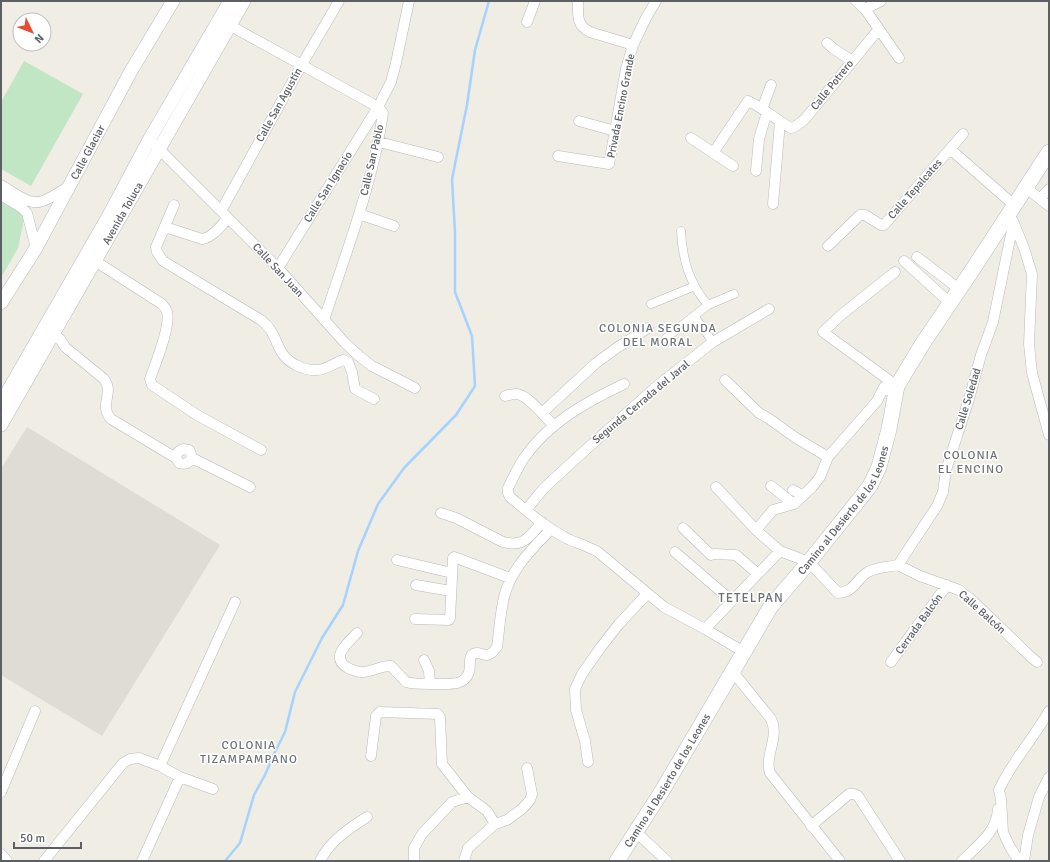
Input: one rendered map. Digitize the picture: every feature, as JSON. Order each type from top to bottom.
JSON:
[{"type":"main road","name":"Camino al Desierto de los Leones","points":[[617,861],[733,672],[771,606],[809,562],[870,486],[879,467],[889,429],[896,390],[923,343],[1012,213],[1026,187],[1049,152]]},
{"type":"street","name":"Calle Glaciar","points":[[1,303],[36,248],[131,72],[173,1]]},
{"type":"street","name":"Avenida Toluca","points":[[1,403],[95,261],[154,144],[230,1]]},
{"type":"street","name":"Avenida Toluca","points":[[1,425],[112,211],[244,1]]},
{"type":"street","name":"Calle San Agustín","points":[[165,227],[202,239],[213,234],[301,66],[339,1]]},
{"type":"street","points":[[229,25],[301,66],[378,107],[391,82],[408,1]]},
{"type":"street","points":[[527,22],[535,1]]},
{"type":"street","points":[[578,1],[579,23],[584,29],[634,45]]},
{"type":"street","name":"Privada Encino Grande","points":[[558,156],[609,164],[626,69],[634,45],[646,18],[656,1]]},
{"type":"street","points":[[856,1],[865,9],[878,30],[899,58]]},
{"type":"street","points":[[865,9],[881,1]]},
{"type":"street","name":"Calle Potrero","points":[[780,122],[791,128],[805,119],[878,30]]},
{"type":"street","points":[[827,43],[852,61]]},
{"type":"street","points":[[756,171],[759,139],[771,85]]},
{"type":"street","points":[[713,153],[747,102],[765,110],[780,122],[773,204]]},
{"type":"street","name":"Calle San Pablo","points":[[324,320],[359,214],[379,142],[383,113],[378,107]]},
{"type":"street","name":"Calle San Ignacio","points":[[278,268],[378,107]]},
{"type":"street","points":[[579,121],[615,131]]},
{"type":"street","name":"Calle Tepalcates","points":[[828,246],[860,215],[865,215],[881,225],[884,225],[963,134]]},
{"type":"street","points":[[691,138],[733,166]]},
{"type":"street","points":[[379,142],[438,157]]},
{"type":"street","name":"Calle San Juan","points":[[154,144],[278,268],[345,343],[372,366],[415,388]]},
{"type":"street","points":[[950,149],[1012,213],[1032,274],[1029,344],[1032,373],[1049,434]]},
{"type":"street","points":[[1,185],[26,201],[35,203],[43,202],[68,187]]},
{"type":"street","points":[[1026,187],[1049,206]]},
{"type":"street","points":[[1040,199],[1049,189]]},
{"type":"street","points":[[1,195],[22,208],[27,213],[36,248]]},
{"type":"street","points":[[174,205],[156,247],[157,252],[163,261],[262,320],[269,326],[282,354],[295,364],[308,370],[318,370],[343,360],[348,362],[356,389],[374,399]]},
{"type":"street","name":"Calle Soledad","points":[[898,565],[937,506],[943,492],[946,470],[969,399],[981,355],[993,322],[1010,239],[1012,213]]},
{"type":"street","points":[[359,214],[394,226]]},
{"type":"street","points":[[681,231],[686,267],[695,286],[708,305]]},
{"type":"street","points":[[917,257],[959,289]]},
{"type":"street","points":[[95,261],[162,304],[167,310],[168,315],[164,338],[150,379],[152,385],[197,415],[261,450]]},
{"type":"street","points":[[904,261],[950,303]]},
{"type":"street","points":[[895,272],[841,315],[823,332],[896,390]]},
{"type":"street","points":[[651,304],[695,286]]},
{"type":"street","points":[[666,338],[708,305],[734,294]]},
{"type":"street","name":"Segunda Cerrada del Jaral","points":[[526,510],[544,488],[657,386],[713,342],[769,309]]},
{"type":"street","points":[[694,316],[713,342]]},
{"type":"street","points":[[542,413],[596,363],[648,328]]},
{"type":"street","points":[[46,337],[60,339],[65,347],[108,384],[105,408],[106,414],[111,419],[176,458],[177,461],[182,464],[188,463],[192,458],[250,487]]},
{"type":"street","points":[[726,380],[759,413],[828,457]]},
{"type":"street","points":[[624,384],[596,397],[554,426],[541,437],[523,459],[508,488],[508,493],[510,497],[551,529],[598,552],[664,607],[744,652]]},
{"type":"street","points":[[773,510],[794,504],[803,496],[820,477],[828,457],[836,446],[877,401],[884,387],[896,390]]},
{"type":"street","points":[[505,396],[519,394],[529,401],[554,426]]},
{"type":"street","points":[[771,486],[794,504]]},
{"type":"street","points":[[716,487],[756,530],[780,551],[809,562],[838,593],[844,593],[850,590],[867,573],[874,569],[898,565]]},
{"type":"street","points":[[793,490],[803,496]]},
{"type":"street","points":[[756,530],[773,510],[781,494]]},
{"type":"street","points":[[441,513],[456,518],[511,545],[519,544],[526,540],[542,522]]},
{"type":"street","points":[[683,528],[711,555],[736,555],[758,574]]},
{"type":"street","points":[[357,633],[340,652],[340,658],[344,665],[356,672],[364,673],[391,666],[406,682],[410,684],[457,684],[464,680],[470,671],[470,658],[474,653],[487,656],[497,647],[503,600],[510,578],[520,563],[551,529]]},
{"type":"street","points":[[705,629],[780,551]]},
{"type":"street","points":[[675,552],[732,601]]},
{"type":"street","points":[[415,619],[449,619],[453,558],[455,557],[510,578]]},
{"type":"street","points":[[397,560],[452,573]]},
{"type":"street","name":"Calle Balcón","points":[[898,565],[920,576],[959,590],[974,602],[1037,662]]},
{"type":"street","points":[[416,585],[452,591]]},
{"type":"street","name":"Cerrada Balcón","points":[[891,662],[947,585]]},
{"type":"street","points":[[588,762],[585,741],[576,710],[575,689],[582,674],[601,647],[619,624],[647,594]]},
{"type":"street","points":[[160,766],[235,602]]},
{"type":"street","points":[[424,660],[429,671],[430,684]]},
{"type":"street","points":[[733,672],[771,719],[774,725],[775,733],[768,769],[770,773],[840,861]]},
{"type":"street","points":[[1,792],[35,711]]},
{"type":"street","points":[[962,861],[990,834],[998,817],[1000,787],[1049,711]]},
{"type":"street","points":[[371,756],[376,716],[378,713],[438,714],[440,717],[442,764],[448,774],[468,796],[487,811],[495,824]]},
{"type":"street","points":[[44,861],[123,763],[130,759],[139,758],[160,766],[180,777],[213,788]]},
{"type":"street","points":[[464,861],[468,848],[495,824],[508,820],[522,810],[530,800],[532,794],[527,768]]},
{"type":"street","points":[[142,861],[180,777]]},
{"type":"street","points":[[1024,861],[1028,835],[1039,797],[1049,777]]},
{"type":"street","points":[[1000,787],[1003,832],[1019,861]]},
{"type":"street","points":[[811,826],[849,794],[854,794],[858,796],[900,861]]},
{"type":"street","points":[[414,861],[414,848],[422,834],[452,802],[468,796]]},
{"type":"street","points":[[320,861],[325,851],[343,833],[367,817]]},
{"type":"street","points":[[636,832],[667,861]]},
{"type":"street","points":[[1,854],[7,861]]},
{"type":"shaded area","points":[[27,427],[220,545],[102,736],[1,675],[1,469]]},
{"type":"green space","points":[[24,61],[83,94],[31,186],[1,169],[1,102]]},
{"type":"green space","points":[[1,201],[20,212],[24,219],[18,248],[1,278]]},
{"type":"waterway","points":[[225,861],[240,843],[254,795],[285,732],[295,692],[322,638],[343,605],[358,551],[378,504],[404,468],[456,415],[475,386],[472,336],[455,292],[455,233],[452,179],[467,105],[475,50],[489,1]]},
{"type":"district","name":"COLONIA SEGUNDA DEL MORAL","points":[[658,335]]},
{"type":"district","name":"COLONIA EL ENCINO","points":[[971,462]]},
{"type":"district","name":"TETELPAN","points":[[751,598]]},
{"type":"district","name":"COLONIA TIZAMPAMPANO","points":[[249,752]]}]
